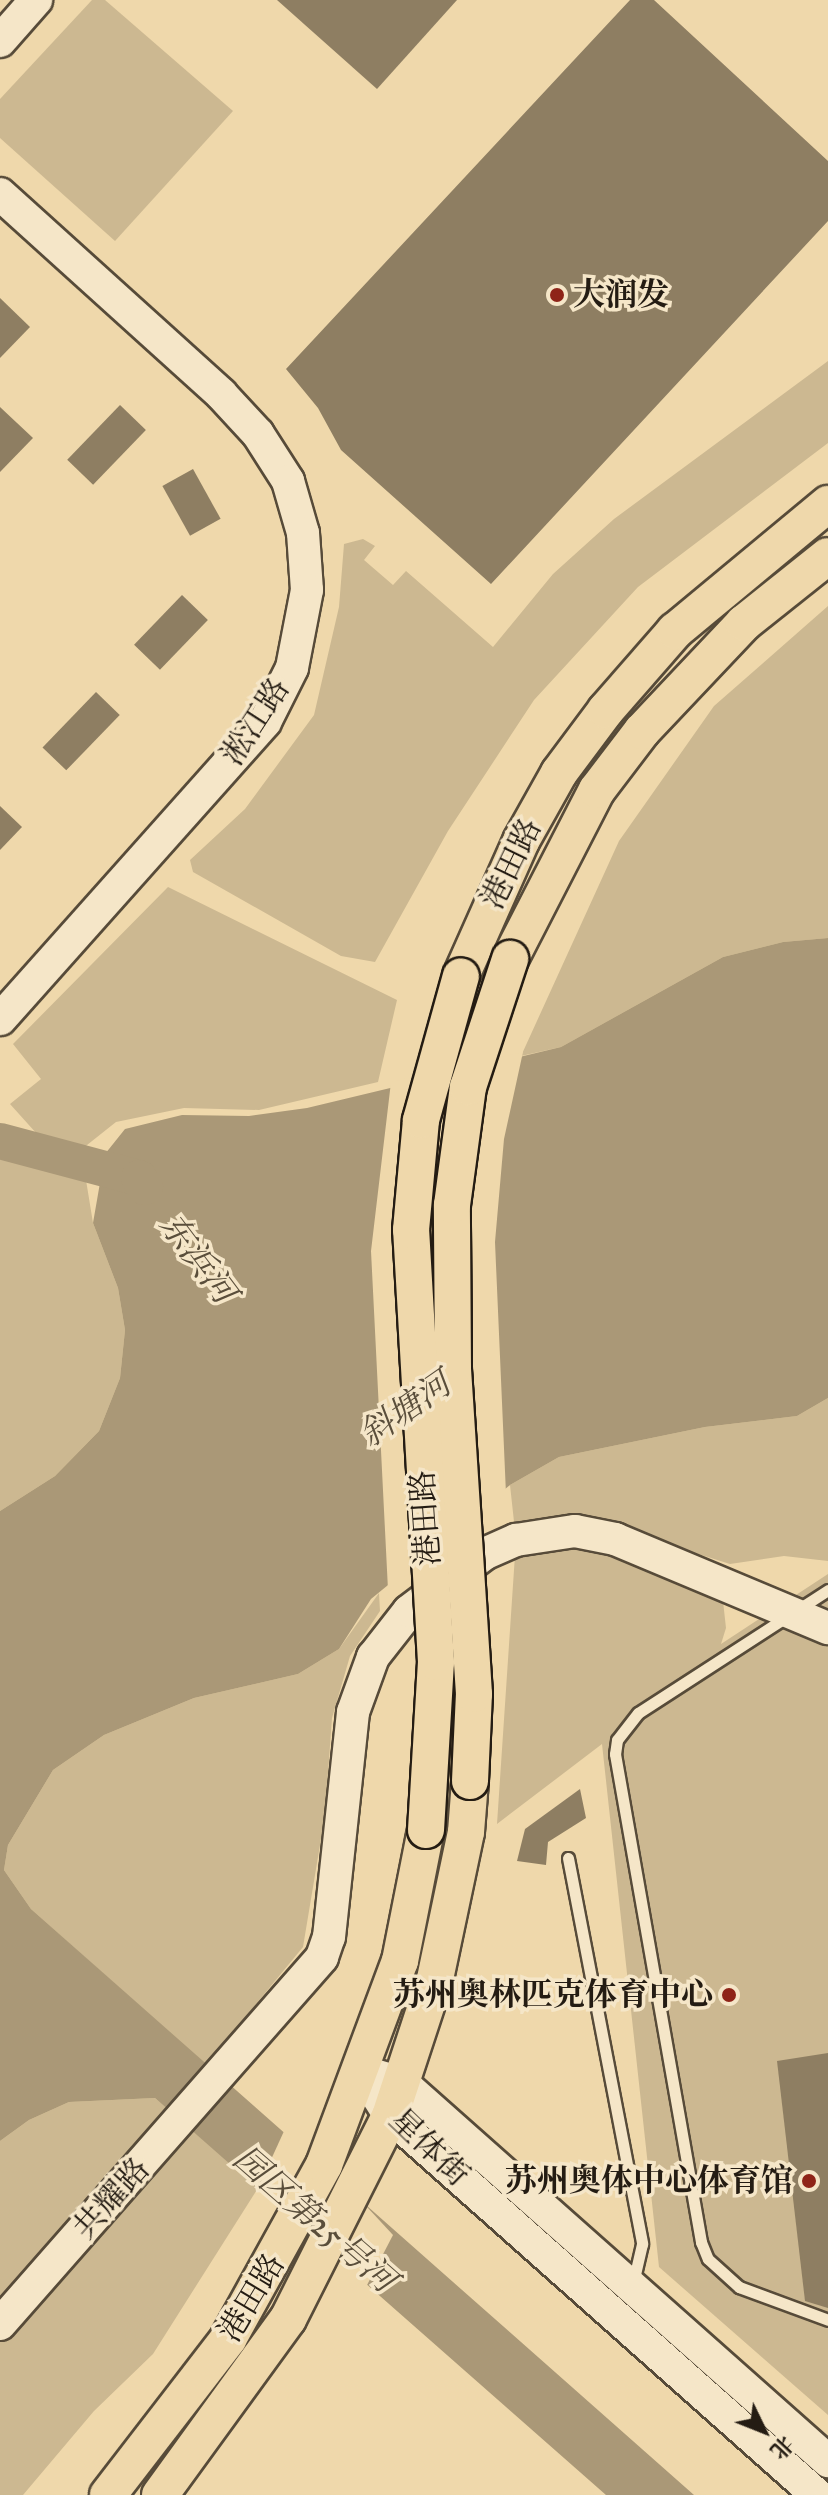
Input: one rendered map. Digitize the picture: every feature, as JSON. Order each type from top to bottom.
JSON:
[{"type":"main road","name":"港田路","points":[[108,2495],[228,2339],[295,2223],[324,2165],[362,2072],[400,1961],[426,1830],[436,1662],[411,1230],[421,1120],[461,976],[521,841],[559,773],[606,710],[675,631],[828,504]]},
{"type":"main road","name":"港田路","points":[[160,2495],[251,2376],[326,2250],[355,2192],[396,2099],[451,1912],[470,1781],[474,1694],[453,1368],[452,1205],[468,1087],[510,959],[597,790],[642,731],[744,623],[828,556]]},
{"type":"street","points":[[0,41],[36,0]]},
{"type":"street","name":"淞江路","points":[[0,194],[221,394],[258,434],[288,481],[303,533],[307,590],[292,668],[265,722],[3,1010]]},
{"type":"street","name":"共耀路","points":[[0,2324],[223,2074],[322,1957],[329,1937],[353,1712],[373,1657],[409,1611],[484,1554],[516,1540],[575,1531],[615,1539],[789,1615],[828,1628]]},
{"type":"street","name":"星体街","points":[[362,2072],[632,2287],[828,2461]]},
{"type":"street","name":"星体街","points":[[396,2099],[817,2495]]},
{"type":"lane","points":[[828,1590],[638,1713],[617,1740],[615,1754],[701,2242],[708,2259],[739,2287],[828,2320]]},
{"type":"lane","points":[[568,1858],[642,2244],[632,2287]]},
{"type":"shaded area","points":[[92,0],[105,0],[233,111],[115,241],[0,138],[0,99]]},
{"type":"shaded area","points":[[828,361],[828,443],[638,587],[534,700],[448,831],[375,962],[341,956],[193,872],[190,860],[245,809],[314,715],[339,607],[344,544],[363,539],[375,546],[364,560],[393,585],[406,571],[493,647],[553,574],[614,519]]},
{"type":"shaded area","points":[[828,606],[828,938],[783,942],[723,957],[561,1047],[521,1056],[619,841],[714,706]]},
{"type":"shaded area","points":[[168,887],[397,1000],[378,1082],[259,1110],[184,1108],[116,1122],[82,1149],[46,1144],[10,1104],[41,1079],[13,1044]]},
{"type":"shaded area","points":[[0,1155],[86,1180],[93,1223],[118,1288],[125,1330],[120,1378],[99,1431],[55,1476],[0,1511]]},
{"type":"shaded area","name":"苏州奥林匹克体育中心","points":[[828,1398],[828,1561],[784,1556],[730,1564],[638,1535],[584,1541],[723,1601],[726,1628],[721,1644],[828,1574],[828,2415],[659,2267],[602,1744],[497,1824],[516,1540],[510,1485],[559,1457],[705,1427],[797,1416]]},
{"type":"shaded area","points":[[379,1593],[380,1611],[350,1656],[332,1718],[325,1815],[303,1947],[206,2065],[31,1909],[4,1870],[8,1845],[53,1770],[104,1735],[194,1698],[298,1674],[339,1649]]},
{"type":"shaded area","points":[[155,2098],[170,2111],[0,2300],[0,2141],[29,2120],[69,2102]]},
{"type":"shaded area","points":[[190,2128],[258,2188],[153,2354],[94,2411],[23,2495],[0,2495],[0,2337]]},
{"type":"water","points":[[828,938],[828,1398],[797,1416],[705,1427],[559,1457],[510,1485],[371,1599],[339,1649],[298,1674],[194,1698],[104,1735],[53,1770],[8,1845],[4,1870],[31,1909],[694,2495],[606,2495],[155,2098],[69,2102],[29,2120],[0,2141],[0,1511],[55,1476],[99,1431],[120,1378],[125,1330],[118,1288],[93,1223],[105,1154],[125,1129],[182,1115],[249,1116],[307,1108],[561,1047],[723,957],[783,942]]},
{"type":"pier","points":[[523,1052],[504,1139],[495,1242],[506,1494],[388,1590],[371,1251],[391,1082]]},
{"type":"pier","points":[[285,2129],[343,2181],[393,2235],[366,2287],[258,2188]]},
{"type":"building","points":[[277,0],[457,0],[377,89]]},
{"type":"building","name":"大润发","points":[[630,0],[654,0],[828,161],[828,221],[491,584],[341,450],[318,408],[286,369]]},
{"type":"building","points":[[0,298],[30,327],[0,358]]},
{"type":"building","points":[[120,405],[146,430],[93,485],[67,460]]},
{"type":"building","points":[[0,407],[33,438],[0,472]]},
{"type":"building","points":[[193,469],[221,519],[190,536],[162,486]]},
{"type":"building","points":[[182,595],[208,620],[160,670],[134,645]]},
{"type":"building","points":[[96,692],[120,715],[66,770],[43,747]]},
{"type":"building","points":[[0,806],[22,827],[0,850]]},
{"type":"building","points":[[580,1789],[586,1818],[548,1842],[546,1865],[517,1861],[525,1829]]},
{"type":"building","name":"苏州奥体中心体育馆","points":[[828,2053],[828,2308],[805,2301],[777,2061]]},
{"type":"waterway","name":"东浜河","points":[[0,1141],[139,1178],[145,1187]]},
{"type":"place","name":"大润发","points":[[557,295]]},
{"type":"place","name":"苏州奥林匹克体育中心","points":[[729,1995]]},
{"type":"place","name":"苏州奥体中心体育馆","points":[[809,2181]]},
{"type":"water label","name":"斜塘河","points":[[405,1409]]},
{"type":"water label","name":"园区第25号河","points":[[315,2219]]}]
